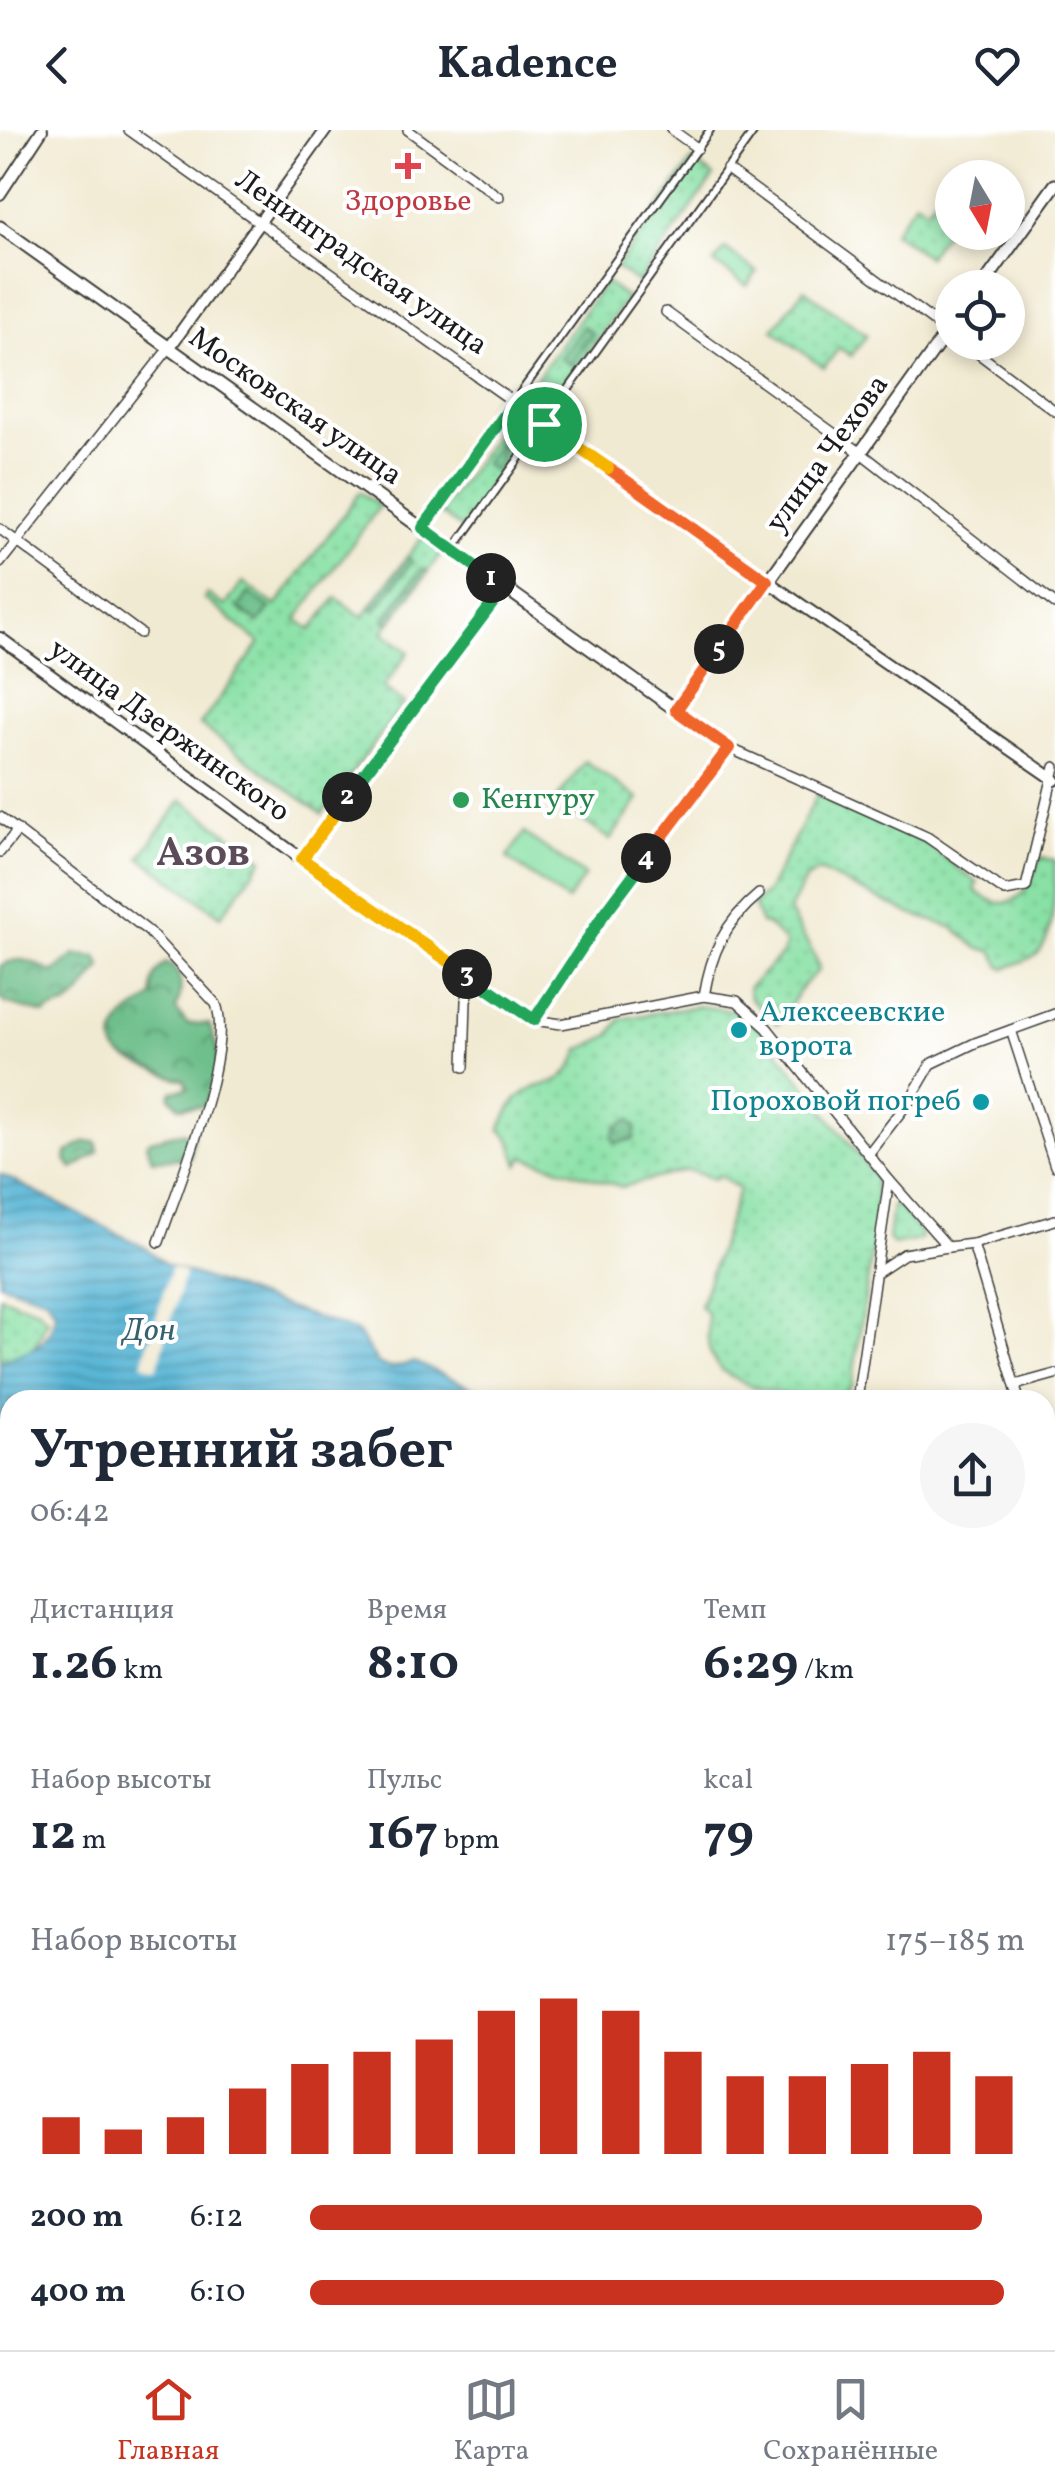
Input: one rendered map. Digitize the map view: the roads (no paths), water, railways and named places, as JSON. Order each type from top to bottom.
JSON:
[{"type":"main road","points":[[993,270],[1055,184]]},
{"type":"main road","name":"Московская улица","points":[[0,227],[676,710]]},
{"type":"main road","name":"улица Чехова","points":[[676,710],[935,351]]},
{"type":"street","points":[[0,194],[42,130]]},
{"type":"street","name":"Ленинградская улица","points":[[129,130],[767,581],[1054,775]]},
{"type":"street","points":[[0,564],[169,348],[326,130]]},
{"type":"street","points":[[408,130],[499,197]]},
{"type":"street","points":[[672,130],[697,148]]},
{"type":"street","points":[[423,528],[710,130]]},
{"type":"street","points":[[453,550],[754,130]]},
{"type":"street","points":[[726,169],[935,319]]},
{"type":"street","points":[[666,312],[860,452],[1055,604]]},
{"type":"street","points":[[987,360],[1055,410]]},
{"type":"street","points":[[0,529],[140,633]]},
{"type":"street","points":[[302,859],[504,588]]},
{"type":"street","name":"улица Дзержинского","points":[[0,638],[302,859],[534,1020]]},
{"type":"street","name":"Московская улица","points":[[676,710],[729,748],[927,837],[1005,890],[1026,887],[1054,775]]},
{"type":"street","points":[[729,748],[602,917],[534,1020],[561,1024],[704,996],[737,1001],[778,1040],[889,1180],[948,1247]]},
{"type":"street","points":[[0,816],[148,930],[216,1004],[221,1032],[204,1106],[159,1242]]},
{"type":"street","points":[[0,852],[18,830]]},
{"type":"street","points":[[704,996],[710,960],[723,931],[759,894]]},
{"type":"street","points":[[464,1068],[466,1000],[473,978]]},
{"type":"street","points":[[870,1153],[910,1100],[931,1064],[1055,1014]]},
{"type":"street","points":[[1011,1030],[1055,1166]]},
{"type":"street","points":[[858,1390],[889,1180]]},
{"type":"street","points":[[876,1272],[904,1254],[973,1244],[1055,1220]]},
{"type":"street","points":[[973,1244],[1016,1390]]},
{"type":"street","points":[[1015,1385],[1055,1374]]},
{"type":"water","name":"Дон","points":[[0,1174],[146,1248],[166,1265],[357,1332],[379,1365],[392,1368],[414,1362],[478,1390],[0,1390],[0,1361],[44,1340],[55,1311],[46,1298],[0,1283]]},
{"type":"place","name":"Здоровье","points":[[408,166]]},
{"type":"place","name":"Кенгуру","points":[[461,800]]},
{"type":"place","name":"Алексеевские ворота","points":[[739,1030]]},
{"type":"place","name":"Пороховой погреб","points":[[981,1102]]},
{"type":"district","name":"Азов","points":[[203,855]]}]
